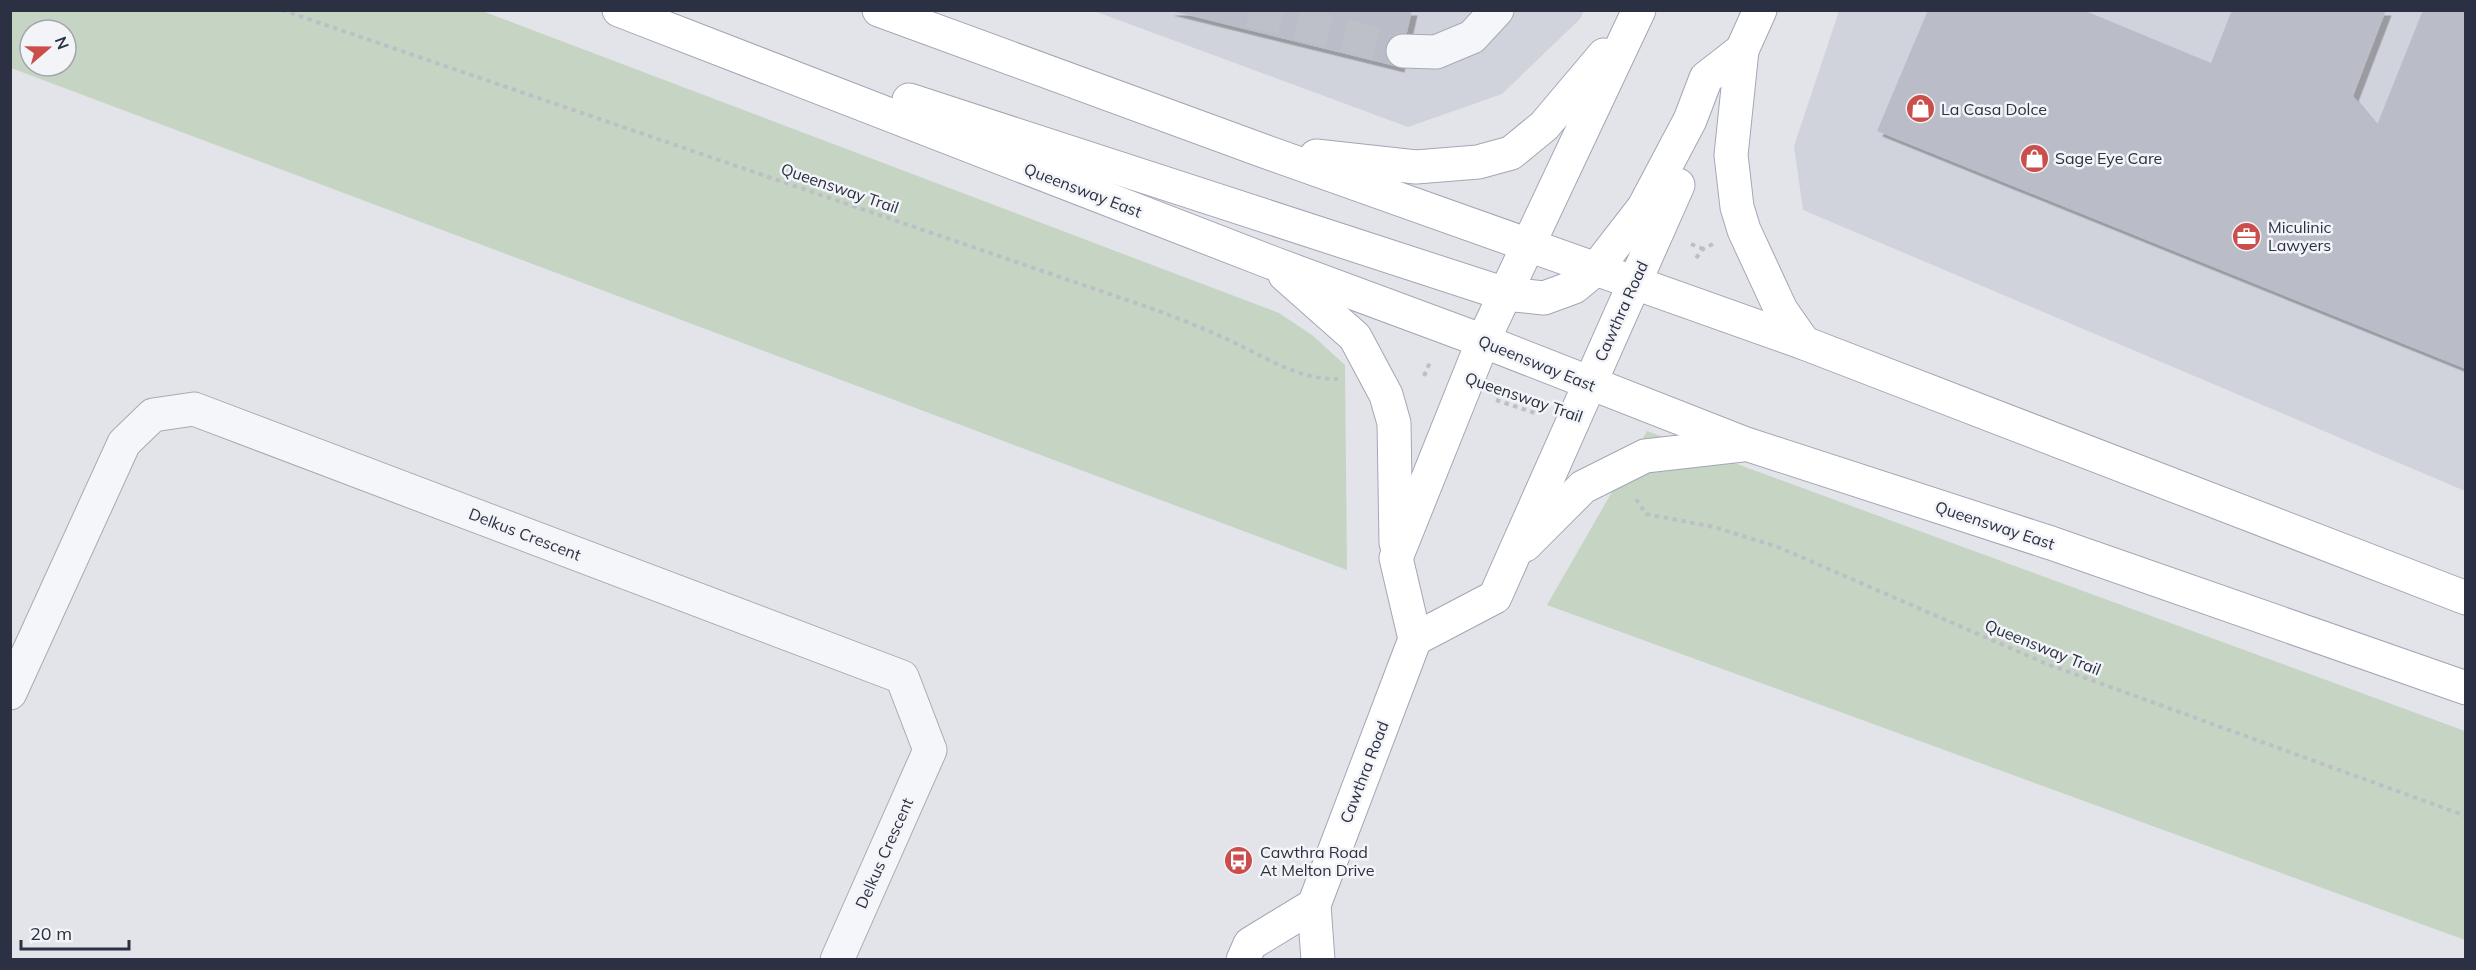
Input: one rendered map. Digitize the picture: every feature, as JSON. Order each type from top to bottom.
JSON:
[{"type":"main road","name":"Queensway East","points":[[619,10],[1270,262],[1484,341],[1746,444],[2051,543],[2466,688]]},
{"type":"main road","points":[[632,10],[1505,294],[1544,298],[1574,286],[1596,269],[1644,207],[1690,120],[1706,78],[1742,50]]},
{"type":"main road","name":"Cawthra Road","points":[[1318,960],[1314,905],[1415,639],[1495,597],[1634,282],[1760,10]]},
{"type":"main road","points":[[886,11],[1261,150],[1804,343],[2466,598]]},
{"type":"main road","points":[[1396,558],[1484,341],[1636,16]]},
{"type":"main road","points":[[1261,150],[1416,167],[1478,162],[1511,153],[1544,126],[1636,16]]},
{"type":"main road","points":[[1742,50],[1731,155],[1737,207],[1744,230],[1781,310],[1804,343]]},
{"type":"main road","points":[[1270,262],[1355,337],[1386,394],[1394,423],[1396,558],[1415,639]]},
{"type":"main road","points":[[1511,559],[1583,487],[1601,477],[1645,456],[1746,444]]},
{"type":"main road","points":[[1243,960],[1250,944],[1314,905]]},
{"type":"street","points":[[1403,51],[1436,52],[1472,37],[1497,10]]},
{"type":"street","name":"Delkus Crescent","points":[[10,693],[124,443],[153,415],[194,409],[902,677],[930,750],[837,960]]},
{"type":"path","name":"Queensway Trail","points":[[282,10],[1156,310],[1200,327],[1292,370],[1311,376],[1347,378]]},
{"type":"path","points":[[1691,244],[1703,249]]},
{"type":"path","points":[[1424,376],[1432,356]]},
{"type":"path","name":"Queensway Trail","points":[[1464,390],[1570,425]]},
{"type":"path","name":"Queensway Trail","points":[[1631,490],[1639,506],[1647,514],[1714,527],[1778,547],[2048,664],[2466,816]]},
{"type":"shaded area","points":[[1094,11],[1584,11],[1580,19],[1502,94],[1408,127]]},
{"type":"shaded area","points":[[1839,11],[2465,11],[2465,491],[1803,210],[1794,146]]},
{"type":"green space","points":[[10,11],[482,11],[1279,313],[1312,335],[1345,365],[1347,570],[38,78],[78,78],[78,18],[18,18],[18,71],[11,68]]},
{"type":"green space","points":[[1647,431],[2465,731],[2465,940],[1547,605]]},
{"type":"building","points":[[1168,10],[1412,10],[1399,67]]},
{"type":"building","points":[[1928,10],[2089,10],[2088,12],[2211,63],[2232,10],[2386,10],[2353,96],[2377,125],[2423,10],[2466,10],[2466,369],[1877,131]]},
{"type":"tunnel","points":[[1250,10],[1403,51]]},
{"type":"place","name":"La Casa Dolce","points":[[1920,109]]},
{"type":"place","name":"Sage Eye Care","points":[[2034,158]]},
{"type":"place","name":"Miculinic Lawyers","points":[[2247,236]]},
{"type":"place","name":"Cawthra Road At Melton Drive","points":[[1239,861]]}]
